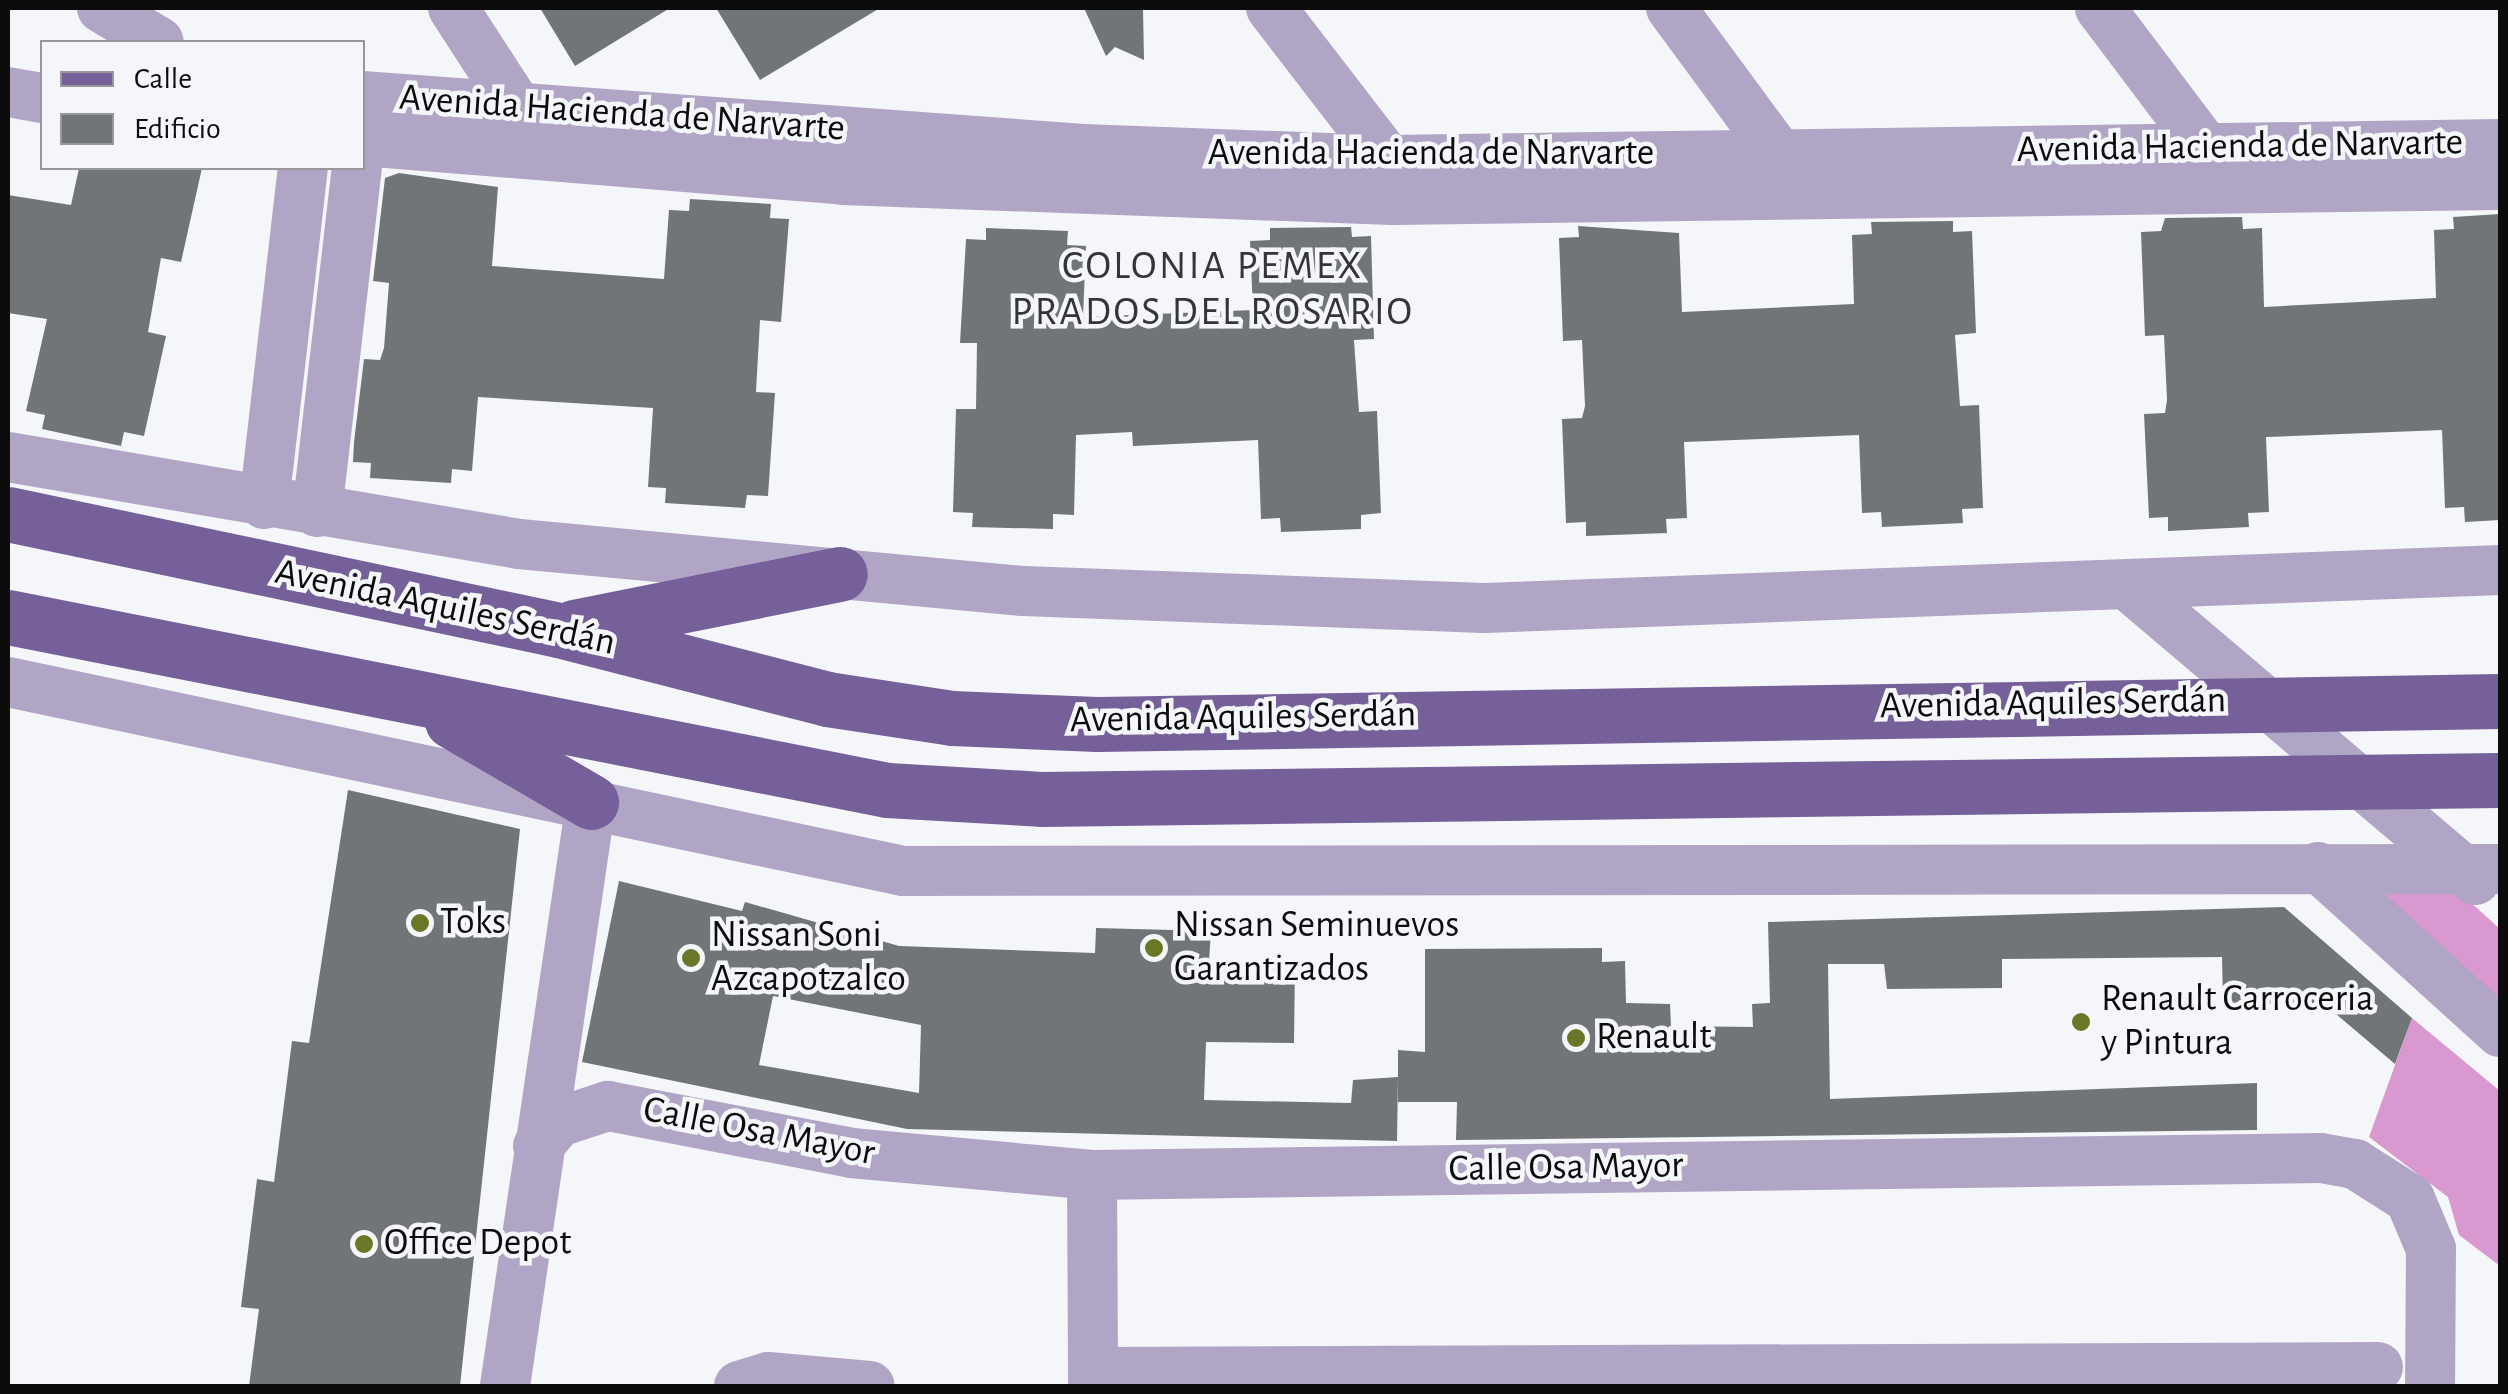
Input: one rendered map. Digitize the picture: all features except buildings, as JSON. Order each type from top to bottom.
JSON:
[{"type":"main road","name":"Avenida Aquiles Serdán","points":[[8,514],[559,630],[827,699],[952,718],[1097,724],[2500,701]]},
{"type":"main road","points":[[559,630],[840,574]]},
{"type":"main road","name":"Avenida Aquiles Serdán","points":[[8,617],[887,790],[1040,800],[2360,777],[2500,780]]},
{"type":"main road","points":[[410,697],[591,802]]},
{"type":"street","points":[[102,8],[156,40]]},
{"type":"street","points":[[453,8],[516,105]]},
{"type":"street","points":[[1271,8],[1388,160]]},
{"type":"street","points":[[1670,8],[1778,153]]},
{"type":"street","points":[[2100,8],[2204,146]]},
{"type":"street","name":"Avenida Hacienda de Narvarte","points":[[365,96],[1083,149],[1388,160],[2204,146],[2498,163]]},
{"type":"street","name":"Avenida Hacienda de Narvarte","points":[[365,141],[842,180],[1393,200],[2498,163]]},
{"type":"street","points":[[264,504],[303,170]]},
{"type":"street","points":[[317,512],[358,170]]},
{"type":"street","name":"Avenida Aquiles Serdán","points":[[8,458],[520,544],[1022,591],[1484,608],[2132,589],[2500,570]]},
{"type":"street","points":[[2132,589],[2360,777],[2481,869],[2500,904]]},
{"type":"street","points":[[8,682],[904,871],[2481,869]]},
{"type":"street","points":[[506,1386],[591,802]]},
{"type":"street","points":[[2318,867],[2500,1032]]},
{"type":"street","name":"Calle Osa Mayor","points":[[538,1146],[579,1112],[639,1108],[851,1153],[1092,1175],[2321,1158],[2386,1178],[2410,1199],[2431,1249],[2430,1386]]},
{"type":"street","points":[[1092,1175],[1094,1379],[1984,1378],[2378,1367]]},
{"type":"street","points":[[739,1386],[768,1377],[870,1386]]},
{"type":"shaded area","points":[[2455,888],[2500,929],[2500,1003],[2373,889]]},
{"type":"shaded area","points":[[2412,1018],[2500,1091],[2500,1266],[2459,1235],[2448,1197],[2369,1137]]},
{"type":"place","name":"Toks","points":[[420,923]]},
{"type":"place","name":"Nissan Seminuevos Garantizados","points":[[1154,948]]},
{"type":"place","name":"Nissan Soni Azcapotzalco","points":[[691,958]]},
{"type":"place","name":"Renault Carroceria y Pintura","points":[[2081,1022]]},
{"type":"place","name":"Renault","points":[[1576,1038]]},
{"type":"place","name":"Office Depot","points":[[364,1244]]},
{"type":"district","name":"COLONIA PEMEX PRADOS DEL ROSARIO","points":[[1213,289]]}]
